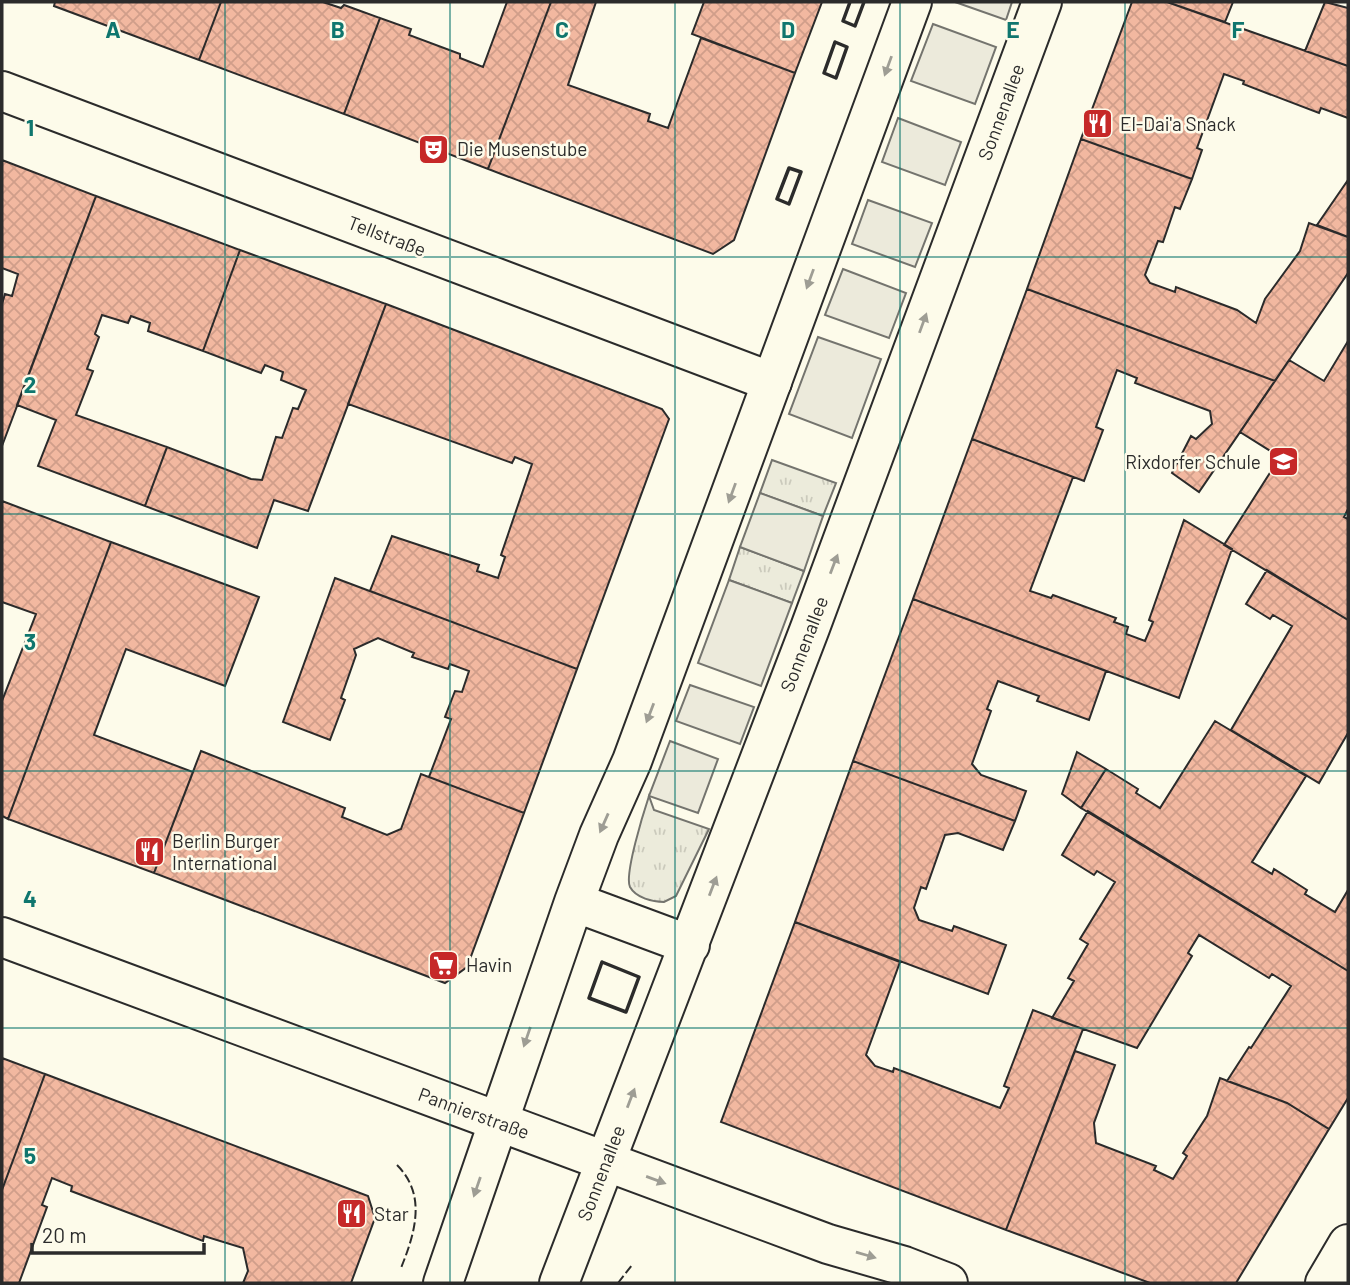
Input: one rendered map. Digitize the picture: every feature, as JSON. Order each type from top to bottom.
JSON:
[{"type":"main road","points":[[443,1283],[596,841],[637,749],[912,2]]},
{"type":"main road","name":"Sonnenallee","points":[[559,1283],[690,945],[1042,2]]},
{"type":"main road","name":"Tellstraße","points":[[2,91],[772,382]]},
{"type":"main road","points":[[574,902],[690,945]]},
{"type":"main road","name":"Pannierstraße","points":[[2,937],[828,1244],[904,1266],[948,1283]]},
{"type":"main road","points":[[1325,1283],[1348,1244]]},
{"type":"green space","points":[[772,460],[836,483],[823,516],[760,493]]},
{"type":"green space","points":[[740,547],[804,571],[792,603],[729,580]]},
{"type":"green space","points":[[649,796],[654,810],[709,829],[676,896],[664,902],[640,897],[630,887],[629,880],[635,843]]},
{"type":"shaded area","points":[[955,2],[1012,2],[1006,20]]},
{"type":"shaded area","points":[[933,24],[996,47],[975,104],[911,81]]},
{"type":"shaded area","points":[[898,118],[961,142],[945,185],[882,162]]},
{"type":"shaded area","points":[[868,200],[932,223],[915,267],[852,244]]},
{"type":"shaded area","points":[[843,269],[906,293],[889,338],[825,315]]},
{"type":"shaded area","points":[[818,337],[881,359],[852,438],[789,414]]},
{"type":"shaded area","points":[[760,493],[823,516],[804,571],[740,547]]},
{"type":"shaded area","points":[[729,580],[792,603],[761,686],[698,663]]},
{"type":"shaded area","points":[[690,685],[754,707],[740,744],[676,721]]},
{"type":"shaded area","points":[[670,741],[718,759],[698,813],[649,796]]},
{"type":"building","points":[[55,2],[221,2],[199,60],[54,6]]},
{"type":"building","points":[[221,2],[323,2],[341,8],[344,5],[380,18],[344,114],[199,60]]},
{"type":"building","points":[[507,2],[551,2],[488,169],[344,114],[380,18],[411,29],[409,35],[460,54],[460,58],[483,67]]},
{"type":"building","points":[[551,2],[596,2],[568,85],[650,114],[648,121],[668,128],[701,38],[795,73],[734,240],[713,254],[488,169]]},
{"type":"building","points":[[704,2],[822,2],[795,73],[692,34]]},
{"type":"building","points":[[1132,2],[1167,2],[1348,66],[1348,118],[1321,108],[1319,113],[1224,74],[1197,148],[1202,150],[1192,179],[1081,139]]},
{"type":"building","points":[[1167,2],[1233,2],[1225,22]]},
{"type":"building","points":[[1325,2],[1348,8],[1348,66],[1305,51]]},
{"type":"building","points":[[1081,139],[1192,179],[1180,209],[1175,207],[1163,242],[1158,241],[1145,275],[1150,283],[1175,292],[1176,287],[1237,310],[1256,323],[1265,299],[1300,251],[1309,223],[1348,237],[1348,273],[1275,381],[1027,289]]},
{"type":"building","points":[[2,160],[96,196],[2,446],[2,304],[5,294],[12,296],[18,274],[2,268]]},
{"type":"building","points":[[1348,180],[1348,237],[1317,225]]},
{"type":"building","points":[[96,196],[240,250],[203,351],[148,331],[150,323],[131,316],[128,323],[102,315],[95,334],[99,337],[87,369],[93,371],[76,415],[167,447],[145,506],[38,466],[56,420],[17,405]]},
{"type":"building","points":[[240,250],[386,304],[308,511],[274,500],[257,548],[145,506],[167,447],[251,479],[262,480],[276,437],[282,438],[293,408],[298,409],[306,390],[281,380],[283,372],[265,365],[261,373],[203,351]]},
{"type":"building","points":[[1027,289],[1275,381],[1199,492],[1172,473],[1191,436],[1196,439],[1212,424],[1210,411],[1135,383],[1137,378],[1117,370],[1096,427],[1103,430],[1084,481],[972,439]]},
{"type":"building","points":[[386,304],[662,409],[669,419],[577,669],[370,591],[392,536],[479,565],[477,571],[498,578],[505,557],[501,555],[532,464],[515,457],[512,463],[348,404]]},
{"type":"building","name":"Rixdorfer Schule","points":[[1348,341],[1348,509],[1344,517],[1348,519],[1348,620],[1224,545],[1280,457],[1240,432],[1289,360],[1324,381]]},
{"type":"building","points":[[972,439],[1073,477],[1030,591],[1051,598],[1053,595],[1116,618],[1114,622],[1128,627],[1126,634],[1145,641],[1153,622],[1149,620],[1184,520],[1232,549],[1179,698],[913,599]]},
{"type":"building","points":[[2,501],[111,542],[8,819],[2,816],[2,701],[36,614],[2,602]]},
{"type":"building","points":[[111,542],[259,597],[225,686],[126,649],[94,735],[193,772],[154,873],[8,819]]},
{"type":"building","points":[[1267,570],[1348,620],[1348,733],[1319,783],[1231,730],[1292,626],[1273,615],[1270,619],[1246,604]]},
{"type":"building","points":[[335,578],[577,669],[524,813],[429,777],[451,719],[445,717],[455,691],[462,692],[469,671],[450,664],[448,669],[412,657],[414,653],[378,638],[354,649],[356,655],[341,698],[345,700],[330,740],[283,722]]},
{"type":"building","points":[[913,599],[1106,671],[1089,720],[1037,701],[1039,696],[998,681],[987,709],[991,711],[972,764],[981,775],[1026,791],[1015,821],[853,761]]},
{"type":"building","points":[[1215,721],[1306,776],[1252,862],[1272,874],[1274,869],[1307,890],[1305,894],[1335,912],[1348,890],[1348,971],[1081,808],[1106,769],[1138,789],[1136,793],[1160,808]]},
{"type":"building","points":[[201,751],[345,808],[342,817],[387,835],[401,829],[421,774],[524,813],[467,967],[445,983],[154,873]]},
{"type":"building","points":[[1077,752],[1106,769],[1081,808],[1062,794]]},
{"type":"building","points":[[853,761],[1015,821],[1003,850],[958,833],[945,835],[926,889],[921,887],[914,908],[919,920],[952,931],[954,926],[1006,945],[988,994],[795,922]]},
{"type":"building","points":[[1088,811],[1348,971],[1348,1098],[1329,1129],[1287,1103],[1227,1081],[1291,986],[1272,974],[1269,978],[1199,935],[1188,953],[1192,956],[1137,1048],[1052,1018],[1074,981],[1068,978],[1088,944],[1080,939],[1115,882],[1097,871],[1094,875],[1062,855]]},
{"type":"building","points":[[795,922],[900,962],[866,1055],[875,1066],[893,1072],[894,1068],[1000,1108],[1009,1088],[1004,1086],[1033,1010],[1083,1029],[1006,1230],[721,1122]]},
{"type":"building","points":[[1075,1051],[1115,1065],[1094,1123],[1096,1143],[1156,1166],[1154,1170],[1173,1179],[1187,1156],[1183,1153],[1207,1116],[1220,1078],[1287,1103],[1329,1129],[1236,1283],[1150,1283],[1006,1230]]},
{"type":"building","points":[[2,1058],[45,1074],[2,1190]]},
{"type":"building","points":[[45,1074],[368,1196],[375,1218],[351,1283],[243,1283],[248,1271],[243,1248],[204,1236],[203,1241],[71,1191],[72,1186],[52,1178],[42,1205],[47,1207],[19,1283],[2,1283],[2,1190]]},
{"type":"fence","points":[[397,1165],[412,1189],[416,1215],[401,1268]]},
{"type":"fence","points":[[618,1283],[632,1265]]},
{"type":"wall","points":[[850,2],[843,21],[855,26],[864,2]]},
{"type":"wall","points":[[835,42],[847,47],[836,78],[824,73],[835,42]]},
{"type":"wall","points":[[789,168],[801,172],[789,204],[777,199],[789,168]]},
{"type":"wall","points":[[602,962],[639,977],[626,1012],[589,998],[602,962]]},
{"type":"place","name":"El-Dai'a Snack","points":[[1097,124]]},
{"type":"place","name":"Die Musenstube","points":[[434,149]]},
{"type":"place","name":"Rixdorfer Schule","points":[[1284,462]]},
{"type":"place","name":"Berlin Burger International","points":[[149,852]]},
{"type":"place","name":"Havin","points":[[443,965]]},
{"type":"place","name":"Star","points":[[351,1214]]}]
